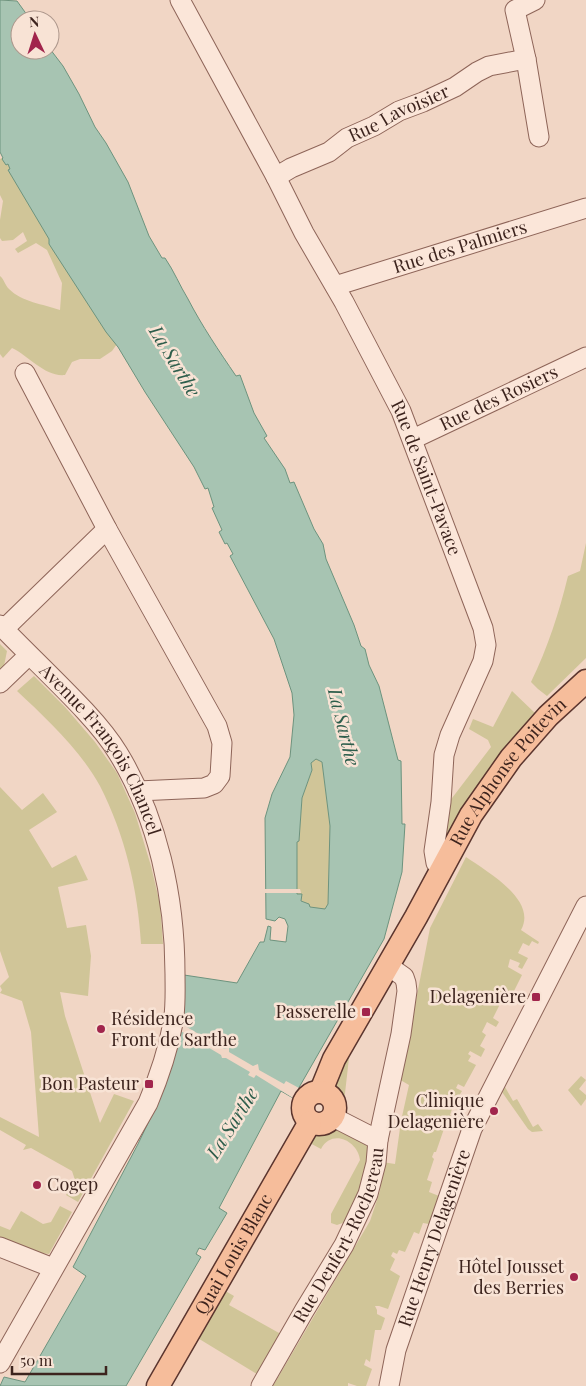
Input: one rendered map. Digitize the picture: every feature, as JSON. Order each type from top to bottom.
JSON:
[{"type":"main road","name":"Rue Alphonse Poitevin","points":[[441,869],[470,815],[511,758],[548,716],[586,682]]},
{"type":"main road","points":[[321,1091],[334,1058],[416,917],[441,869]]},
{"type":"main road","points":[[321,1091],[328,1094],[334,1100],[336,1109],[333,1117],[330,1121],[320,1124],[310,1122],[305,1116],[303,1103],[312,1093],[321,1091]]},
{"type":"main road","name":"Quai Louis Blanc","points":[[158,1386],[310,1122]]},
{"type":"street","name":"Rue de Saint-Pavace","points":[[180,0],[276,177],[304,234],[335,286],[401,411],[483,628],[486,645],[483,661],[446,744],[434,851],[436,863],[441,869]]},
{"type":"street","points":[[535,0],[515,10],[540,137]]},
{"type":"street","name":"Rue Lavoisier","points":[[276,177],[290,168],[329,152],[347,138],[374,126],[399,111],[455,87],[489,66],[526,59]]},
{"type":"street","name":"Rue des Palmiers","points":[[335,286],[586,208]]},
{"type":"street","name":"Rue des Rosiers","points":[[413,439],[586,357]]},
{"type":"street","points":[[26,372],[107,529],[217,726],[222,743],[220,776],[214,784],[204,788],[138,791]]},
{"type":"street","points":[[2,627],[107,529]]},
{"type":"street","name":"Avenue François Chancel","points":[[0,1363],[8,1336],[53,1268],[148,1103],[157,1082],[173,1023],[175,991],[175,950],[170,893],[157,843],[138,791],[118,752],[97,725],[2,627]]},
{"type":"street","points":[[0,684],[30,655]]},
{"type":"street","name":"Rue Henry Delagenière","points":[[389,1386],[396,1350],[472,1129],[586,906]]},
{"type":"street","name":"Rue Denfert-Rochereau","points":[[261,1386],[354,1226],[368,1194],[376,1164],[378,1140],[401,1034],[407,991],[404,977],[387,965]]},
{"type":"street","points":[[333,1117],[378,1140]]},
{"type":"street","points":[[0,1247],[53,1268]]},
{"type":"shaded area","points":[[7,155],[122,337],[112,351],[100,359],[80,359],[72,362],[65,375],[51,373],[12,348],[3,358],[0,354],[0,276],[6,286],[20,297],[60,310],[62,283],[47,250],[36,243],[18,253],[15,249],[27,241],[23,232],[13,240],[2,241],[0,238],[3,201],[0,195],[0,159]]},
{"type":"shaded area","points":[[586,543],[586,658],[547,696],[531,682],[543,656],[568,576],[580,571]]},
{"type":"shaded area","points":[[0,644],[7,651],[4,666],[0,670]]},
{"type":"shaded area","points":[[34,676],[65,707],[95,742],[117,773],[135,813],[151,866],[160,904],[163,944],[141,944],[137,903],[129,863],[117,824],[100,786],[73,748],[17,691]]},
{"type":"shaded area","points":[[512,691],[536,714],[443,845],[449,802],[491,747],[488,740],[469,729],[473,719],[493,727]]},
{"type":"shaded area","points":[[316,759],[322,762],[330,826],[328,904],[325,909],[316,909],[309,906],[297,894],[297,841],[299,841],[302,798],[312,770],[311,763]]},
{"type":"shaded area","points":[[0,787],[22,810],[43,793],[57,812],[29,830],[52,868],[76,855],[88,880],[58,887],[67,928],[86,925],[91,956],[88,996],[60,992],[65,1016],[100,1123],[114,1094],[134,1101],[78,1202],[66,1195],[75,1180],[72,1171],[31,1148],[23,1150],[26,1145],[0,1130],[0,1117],[39,1137],[31,1032],[22,1001],[0,993],[2,990],[0,986],[9,977],[0,951]]},
{"type":"shaded area","points":[[466,857],[497,878],[516,897],[522,908],[524,919],[521,930],[539,942],[538,944],[532,941],[529,946],[523,943],[518,953],[528,958],[522,969],[518,967],[520,963],[510,959],[508,967],[522,975],[512,995],[503,992],[502,994],[510,999],[508,1003],[502,1000],[493,1018],[499,1022],[496,1027],[487,1022],[482,1032],[486,1035],[480,1046],[485,1049],[481,1057],[470,1051],[468,1054],[471,1056],[468,1061],[476,1065],[464,1087],[458,1084],[456,1088],[462,1091],[459,1096],[455,1096],[458,1098],[450,1115],[455,1119],[453,1125],[446,1123],[436,1152],[434,1152],[432,1157],[434,1159],[427,1180],[432,1182],[429,1192],[439,1196],[429,1224],[423,1223],[419,1234],[414,1232],[405,1252],[399,1250],[397,1254],[393,1252],[391,1256],[395,1259],[390,1270],[400,1276],[388,1309],[375,1306],[377,1314],[385,1318],[381,1330],[375,1330],[370,1362],[366,1359],[364,1365],[372,1369],[366,1386],[348,1383],[348,1386],[273,1386],[370,1221],[380,1191],[382,1162],[395,1164],[401,1121],[409,1085],[397,1078],[416,1000],[430,928]]},
{"type":"shaded area","points":[[350,1049],[343,1111],[340,1100],[333,1089]]},
{"type":"shaded area","points":[[581,1076],[586,1080],[579,1089],[586,1095],[586,1099],[581,1106],[568,1090]]},
{"type":"shaded area","points":[[505,1087],[513,1101],[517,1099],[533,1127],[538,1124],[543,1131],[532,1132],[528,1129],[502,1092]]},
{"type":"shaded area","points":[[331,1126],[363,1141],[369,1157],[364,1180],[348,1221],[337,1225],[331,1223],[331,1214],[360,1160],[355,1147],[344,1140],[338,1138],[331,1139],[321,1149],[308,1142],[317,1130]]},
{"type":"shaded area","points":[[60,1206],[72,1212],[49,1254],[41,1253],[0,1237],[0,1226],[10,1230],[21,1211],[43,1224],[51,1222]]},
{"type":"shaded area","points":[[222,1289],[234,1296],[229,1305],[288,1338],[265,1379],[196,1337]]},
{"type":"water","name":"La Sarthe","points":[[0,0],[17,1],[24,10],[10,10],[10,60],[58,60],[63,66],[95,127],[128,182],[149,236],[162,258],[165,258],[217,348],[236,376],[240,375],[254,413],[267,436],[264,438],[285,469],[290,483],[294,482],[314,529],[323,544],[326,559],[379,686],[398,760],[401,761],[402,824],[405,824],[402,872],[384,939],[293,1098],[281,1091],[219,1208],[227,1213],[205,1250],[199,1248],[196,1254],[201,1257],[126,1386],[0,1386],[4,1377],[25,1382],[86,1276],[73,1267],[158,1102],[184,975],[237,983],[260,942],[264,942],[268,926],[271,927],[270,940],[286,942],[288,926],[285,919],[279,917],[275,921],[266,919],[265,818],[272,794],[290,757],[294,715],[292,693],[274,639],[230,556],[233,554],[219,532],[222,530],[212,508],[214,507],[208,488],[205,489],[194,467],[118,347],[106,332],[49,244],[49,239],[8,170],[10,169],[8,164],[6,165],[0,152]],"holes":[[[316,759],[322,762],[330,826],[328,904],[325,909],[310,907],[309,904],[301,901],[302,894],[297,894],[297,842],[299,841],[302,798],[312,770],[311,763]]]},
{"type":"pier","points":[[263,889],[300,889],[301,893],[263,893]]},
{"type":"pier","points":[[180,1023],[224,1049],[229,1048],[229,1052],[253,1066],[258,1064],[259,1070],[284,1084],[286,1081],[299,1088],[293,1098],[256,1075],[254,1078],[248,1075],[250,1072],[226,1058],[222,1058],[221,1055],[179,1030]]},
{"type":"place","name":"Delagenière","points":[[536,997]]},
{"type":"place","name":"Passerelle","points":[[366,1012]]},
{"type":"place","name":"Résidence Front de Sarthe","points":[[101,1029]]},
{"type":"place","name":"Bon Pasteur","points":[[149,1084]]},
{"type":"place","name":"Clinique Delagenière","points":[[494,1111]]},
{"type":"place","name":"Cogep","points":[[37,1185]]},
{"type":"place","name":"Hôtel Jousset des Berries","points":[[574,1277]]}]
